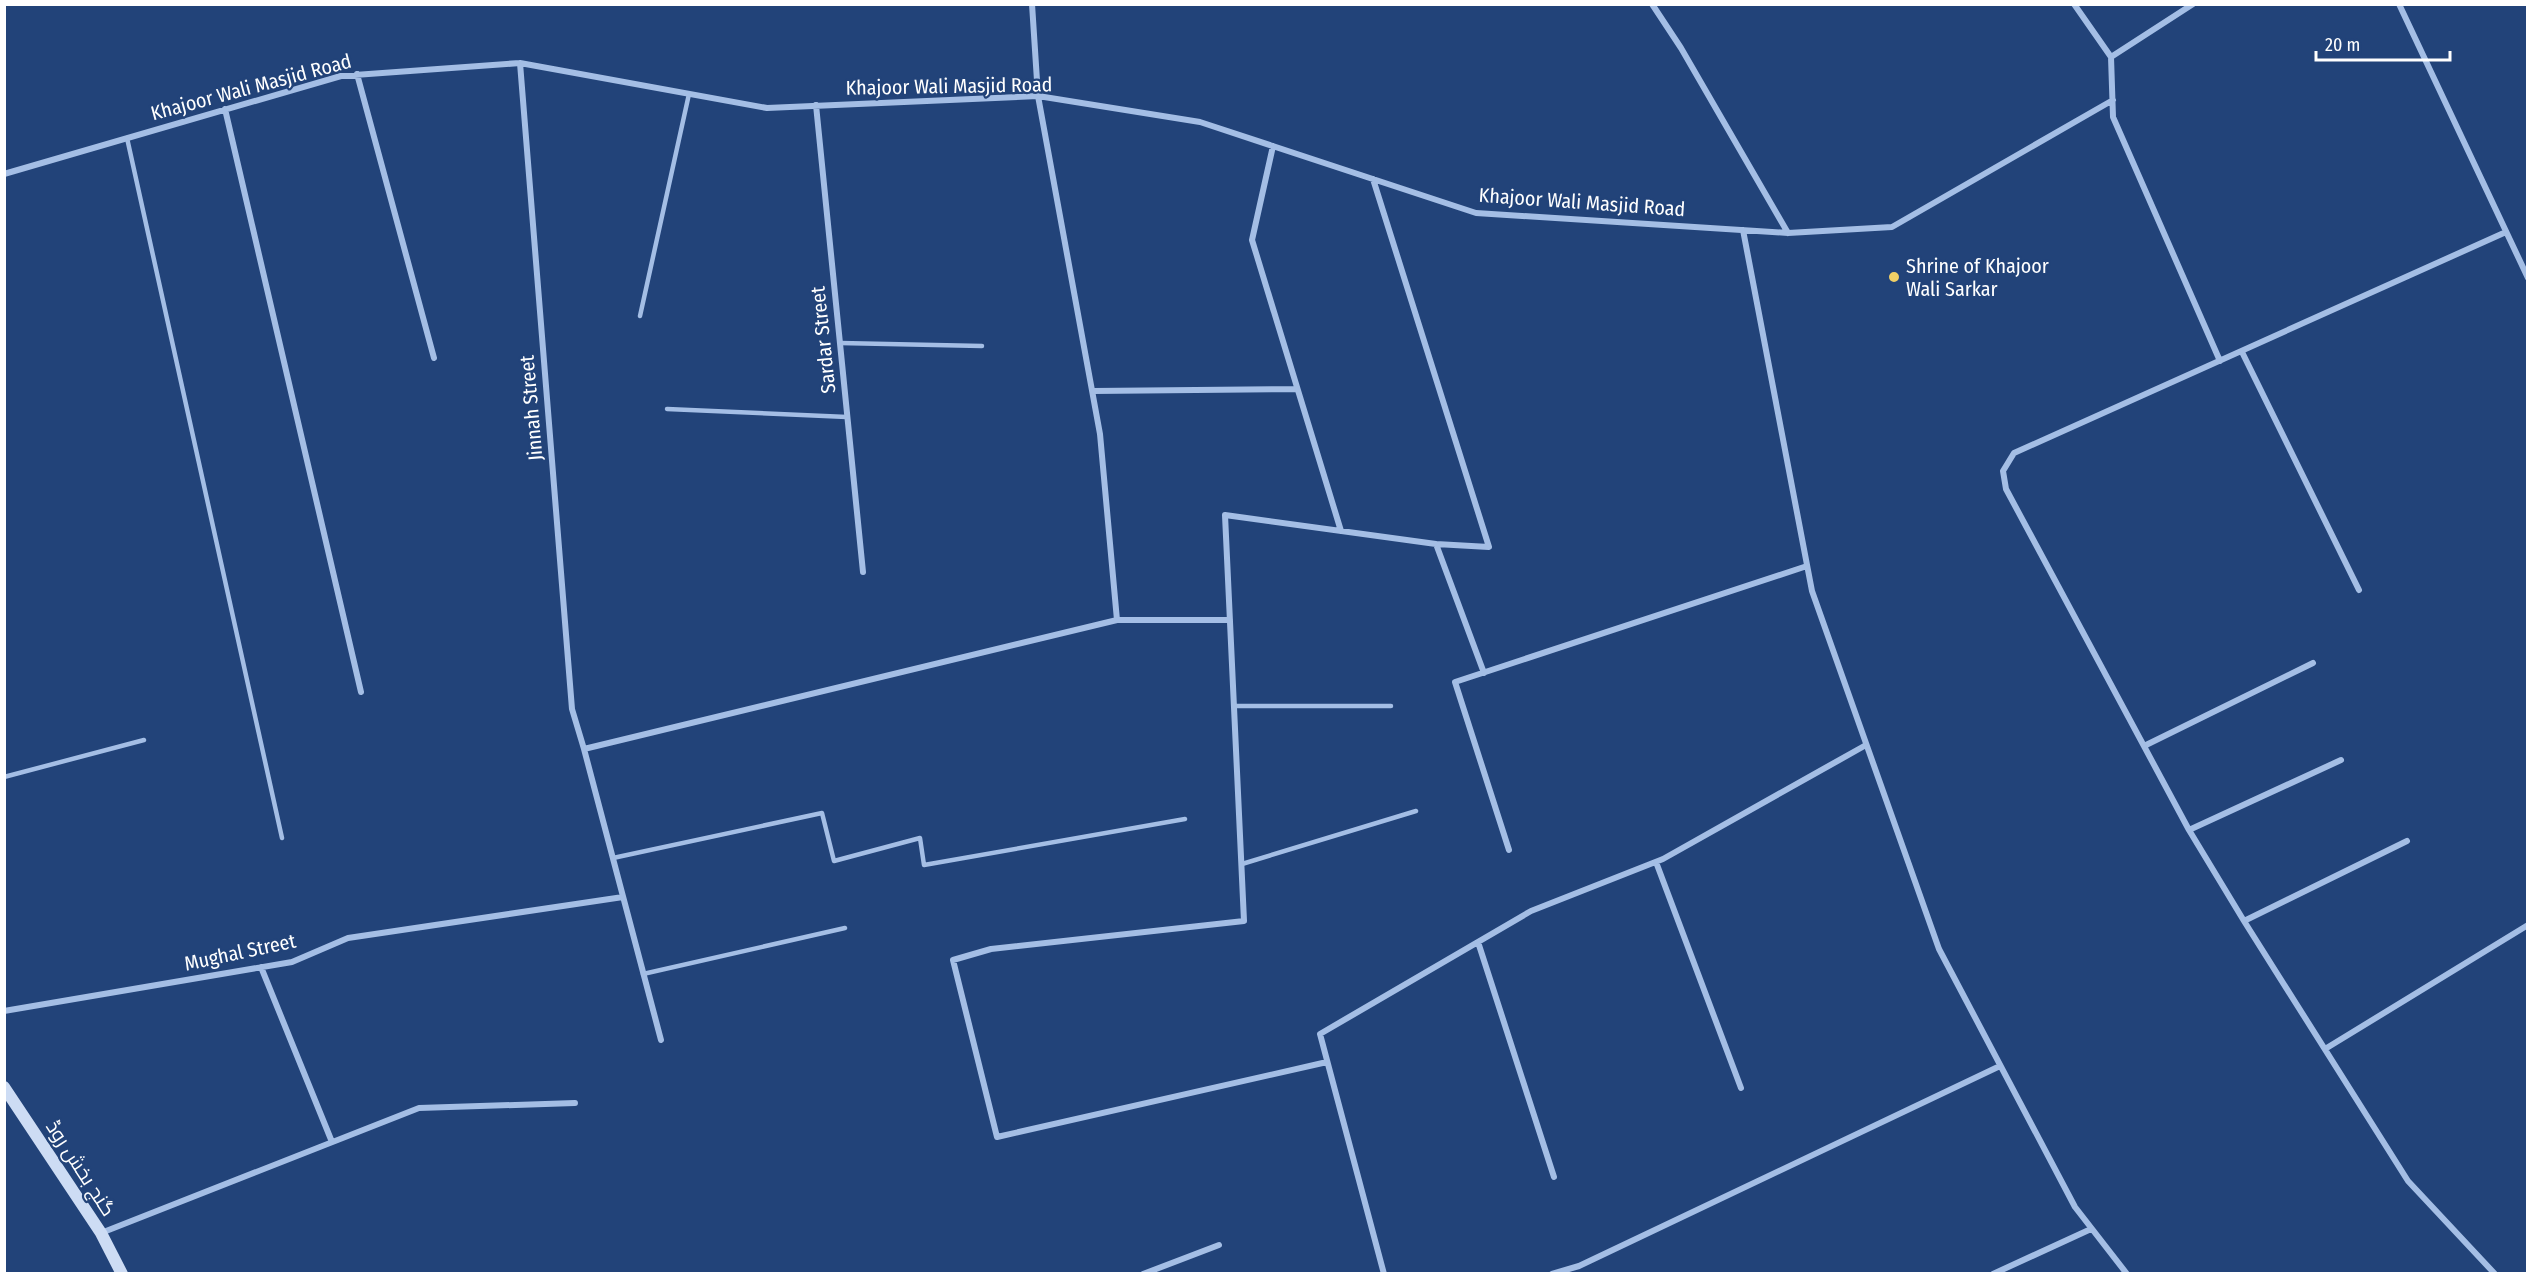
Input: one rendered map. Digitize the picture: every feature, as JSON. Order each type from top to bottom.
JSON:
[{"type":"street","points":[[1032,4],[1038,96],[1101,434],[1118,620]]},
{"type":"street","points":[[1652,4],[1681,48],[1788,233]]},
{"type":"street","points":[[2074,4],[2111,57],[2113,117],[2220,361]]},
{"type":"street","points":[[2111,57],[2193,4]]},
{"type":"street","points":[[2399,4],[2528,278]]},
{"type":"street","name":"Khajoor Wali Masjid Road","points":[[4,174],[341,76],[520,63],[766,108],[1038,96],[1200,122],[1476,213],[1788,233],[1893,228],[2112,100]]},
{"type":"street","name":"Jinnah Street","points":[[520,63],[572,709],[661,1040]]},
{"type":"street","points":[[357,74],[434,358]]},
{"type":"street","name":"Sardar Street","points":[[816,105],[863,572]]},
{"type":"street","points":[[225,109],[361,692]]},
{"type":"street","points":[[1274,146],[1252,240],[1341,531]]},
{"type":"street","points":[[1327,1062],[997,1137],[953,960],[991,949],[1244,921],[1225,515],[1436,544],[1489,547],[1373,179]]},
{"type":"street","points":[[1743,230],[1812,591],[1939,949],[2075,1207],[2127,1274]]},
{"type":"street","points":[[2495,1274],[2408,1181],[2244,921],[2189,830],[2006,489],[2003,471],[2013,453],[2506,232]]},
{"type":"street","points":[[2242,352],[2359,590]]},
{"type":"street","points":[[1093,391],[1297,389]]},
{"type":"street","points":[[1436,544],[1484,673]]},
{"type":"street","points":[[1509,850],[1455,682],[1807,566]]},
{"type":"street","points":[[584,749],[1118,620],[1230,620]]},
{"type":"street","points":[[2144,746],[2313,663]]},
{"type":"street","points":[[1384,1274],[1320,1034],[1531,911],[1656,862],[1866,745]]},
{"type":"street","points":[[2189,830],[2341,760]]},
{"type":"street","points":[[2244,921],[2407,841]]},
{"type":"street","points":[[1656,862],[1741,1088]]},
{"type":"street","name":"Mughal Street","points":[[4,1011],[292,962],[348,938],[623,897]]},
{"type":"street","points":[[2325,1049],[2528,926]]},
{"type":"street","points":[[1478,942],[1554,1178]]},
{"type":"street","points":[[261,967],[332,1142]]},
{"type":"street","points":[[1552,1274],[1579,1266],[2000,1066]]},
{"type":"street","name":"گنج بخش روڈ","points":[[4,1087],[101,1233],[122,1274]]},
{"type":"street","points":[[101,1233],[419,1108],[575,1103]]},
{"type":"street","points":[[1993,1274],[2091,1229]]},
{"type":"street","points":[[1143,1274],[1219,1245]]},
{"type":"lane","points":[[640,315],[689,94]]},
{"type":"lane","points":[[127,138],[282,838]]},
{"type":"lane","points":[[840,343],[982,346]]},
{"type":"lane","points":[[667,408],[847,417]]},
{"type":"lane","points":[[1234,706],[1391,706]]},
{"type":"lane","points":[[4,777],[144,740]]},
{"type":"lane","points":[[1242,864],[1416,811]]},
{"type":"lane","points":[[613,858],[822,813],[834,861],[920,838],[924,865],[1185,819]]},
{"type":"lane","points":[[643,974],[845,928]]},
{"type":"place","name":"Shrine of Khajoor Wali Sarkar","points":[[1894,277]]}]
